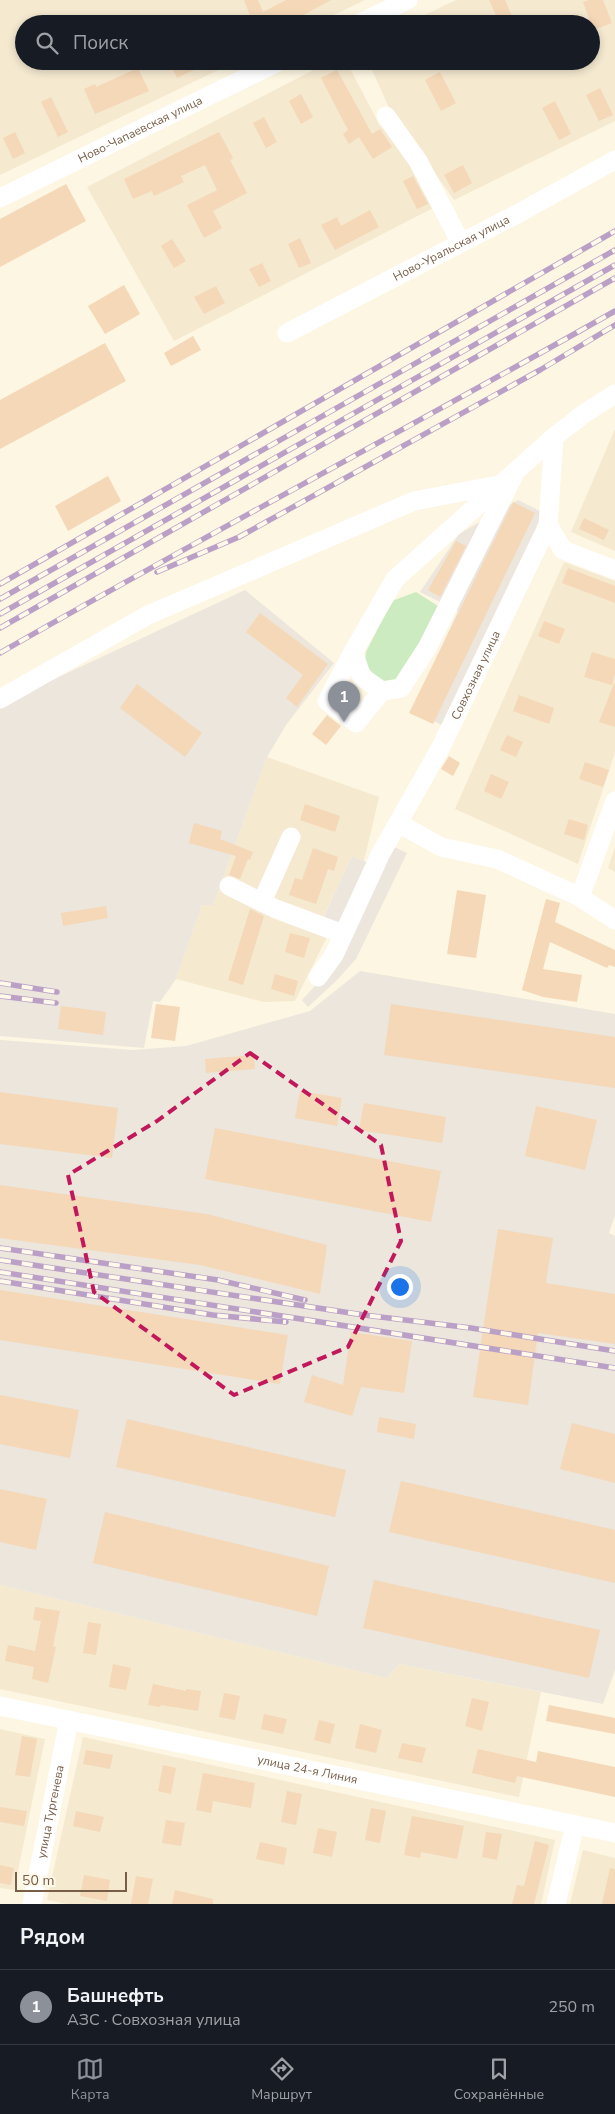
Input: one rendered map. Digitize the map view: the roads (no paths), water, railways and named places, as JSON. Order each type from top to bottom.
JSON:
[{"type":"street","points":[[377,15],[408,0]]},
{"type":"street","name":"Ново-Чапаевская улица","points":[[0,198],[262,70]]},
{"type":"street","points":[[386,116],[418,161],[461,243]]},
{"type":"street","name":"Ново-Уральская улица","points":[[287,333],[461,243],[615,160]]},
{"type":"street","points":[[509,480],[427,648],[401,688],[382,691],[356,723],[327,702],[395,579],[509,480],[554,437],[585,413],[615,394]]},
{"type":"street","points":[[554,437],[548,525],[563,550],[615,570]]},
{"type":"street","points":[[0,699],[148,615],[414,501],[509,480]]},
{"type":"street","name":"Совхозная улица","points":[[318,977],[334,955],[381,853],[441,747],[548,525]]},
{"type":"street","points":[[353,652],[362,677],[382,691]]},
{"type":"street","points":[[580,897],[615,802]]},
{"type":"street","points":[[398,822],[441,847],[497,859],[580,897],[615,920]]},
{"type":"street","points":[[262,902],[291,837]]},
{"type":"street","points":[[229,886],[262,902],[343,934]]},
{"type":"street","name":"улица 24-я Линия","points":[[0,1706],[615,1833]]},
{"type":"street","name":"улица Тургенева","points":[[32,1904],[69,1720]]},
{"type":"street","points":[[556,1904],[575,1824]]},
{"type":"railway","points":[[0,584],[615,231]]},
{"type":"railway","points":[[0,599],[615,250]]},
{"type":"railway","points":[[0,614],[615,265]]},
{"type":"railway","points":[[0,628],[615,278]]},
{"type":"railway","points":[[0,653],[615,311]]},
{"type":"railway","points":[[157,572],[239,537],[540,370],[615,325]]},
{"type":"railway","points":[[0,983],[57,992]]},
{"type":"railway","points":[[0,996],[56,1003]]},
{"type":"railway","points":[[0,1248],[218,1280],[305,1300]]},
{"type":"railway","points":[[0,1260],[364,1315],[471,1328],[615,1351]]},
{"type":"railway","points":[[0,1272],[615,1368]]},
{"type":"railway","points":[[0,1281],[213,1315],[286,1322]]},
{"type":"place","name":"Башнефть","points":[[344,722]]}]
